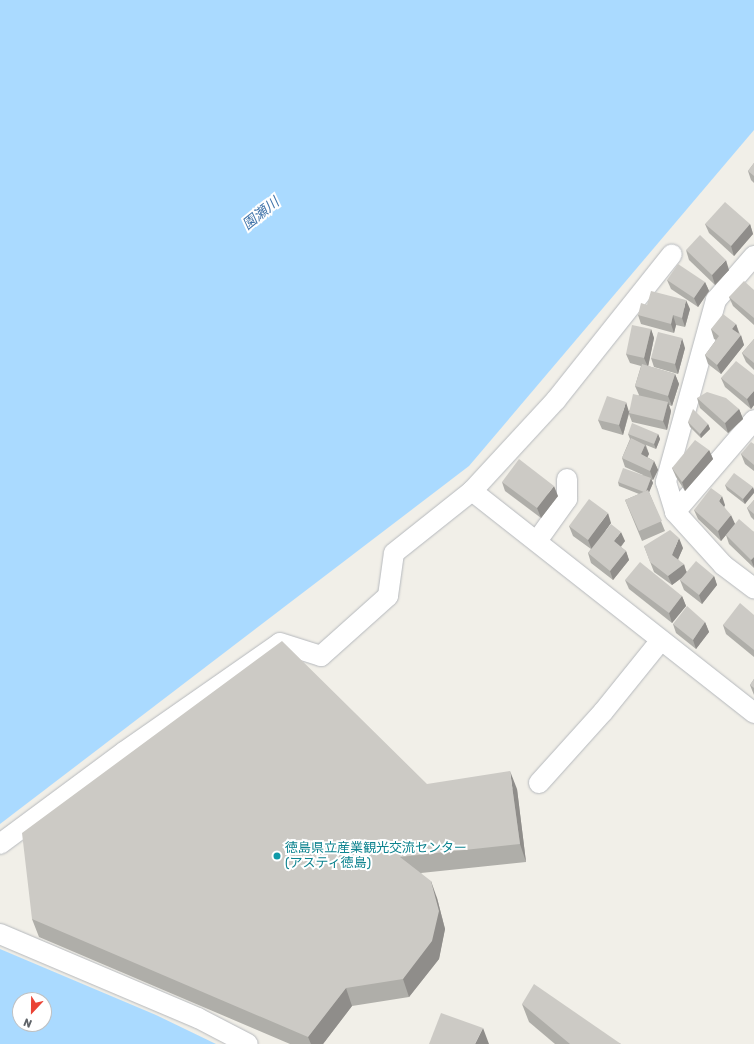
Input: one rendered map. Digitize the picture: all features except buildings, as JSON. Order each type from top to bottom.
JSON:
[{"type":"street","points":[[0,844],[124,752],[280,643],[321,656],[388,596],[394,553],[472,491],[556,400],[672,254]]},
{"type":"street","points":[[750,268],[716,300],[666,482],[675,512],[723,565],[754,588]]},
{"type":"street","points":[[675,512],[754,420]]},
{"type":"street","points":[[537,541],[567,499],[567,479]]},
{"type":"street","points":[[472,491],[754,713]]},
{"type":"street","points":[[539,783],[603,712],[661,640]]},
{"type":"street","points":[[0,934],[198,1018],[248,1044]]},
{"type":"water","name":"園瀬川","points":[[0,0],[754,0],[754,130],[469,466],[0,824]]},
{"type":"water","points":[[0,949],[156,1015],[216,1044],[0,1044]]},
{"type":"place","name":"徳島県立産業観光交流センター (アスティ徳島)","points":[[277,856]]}]
